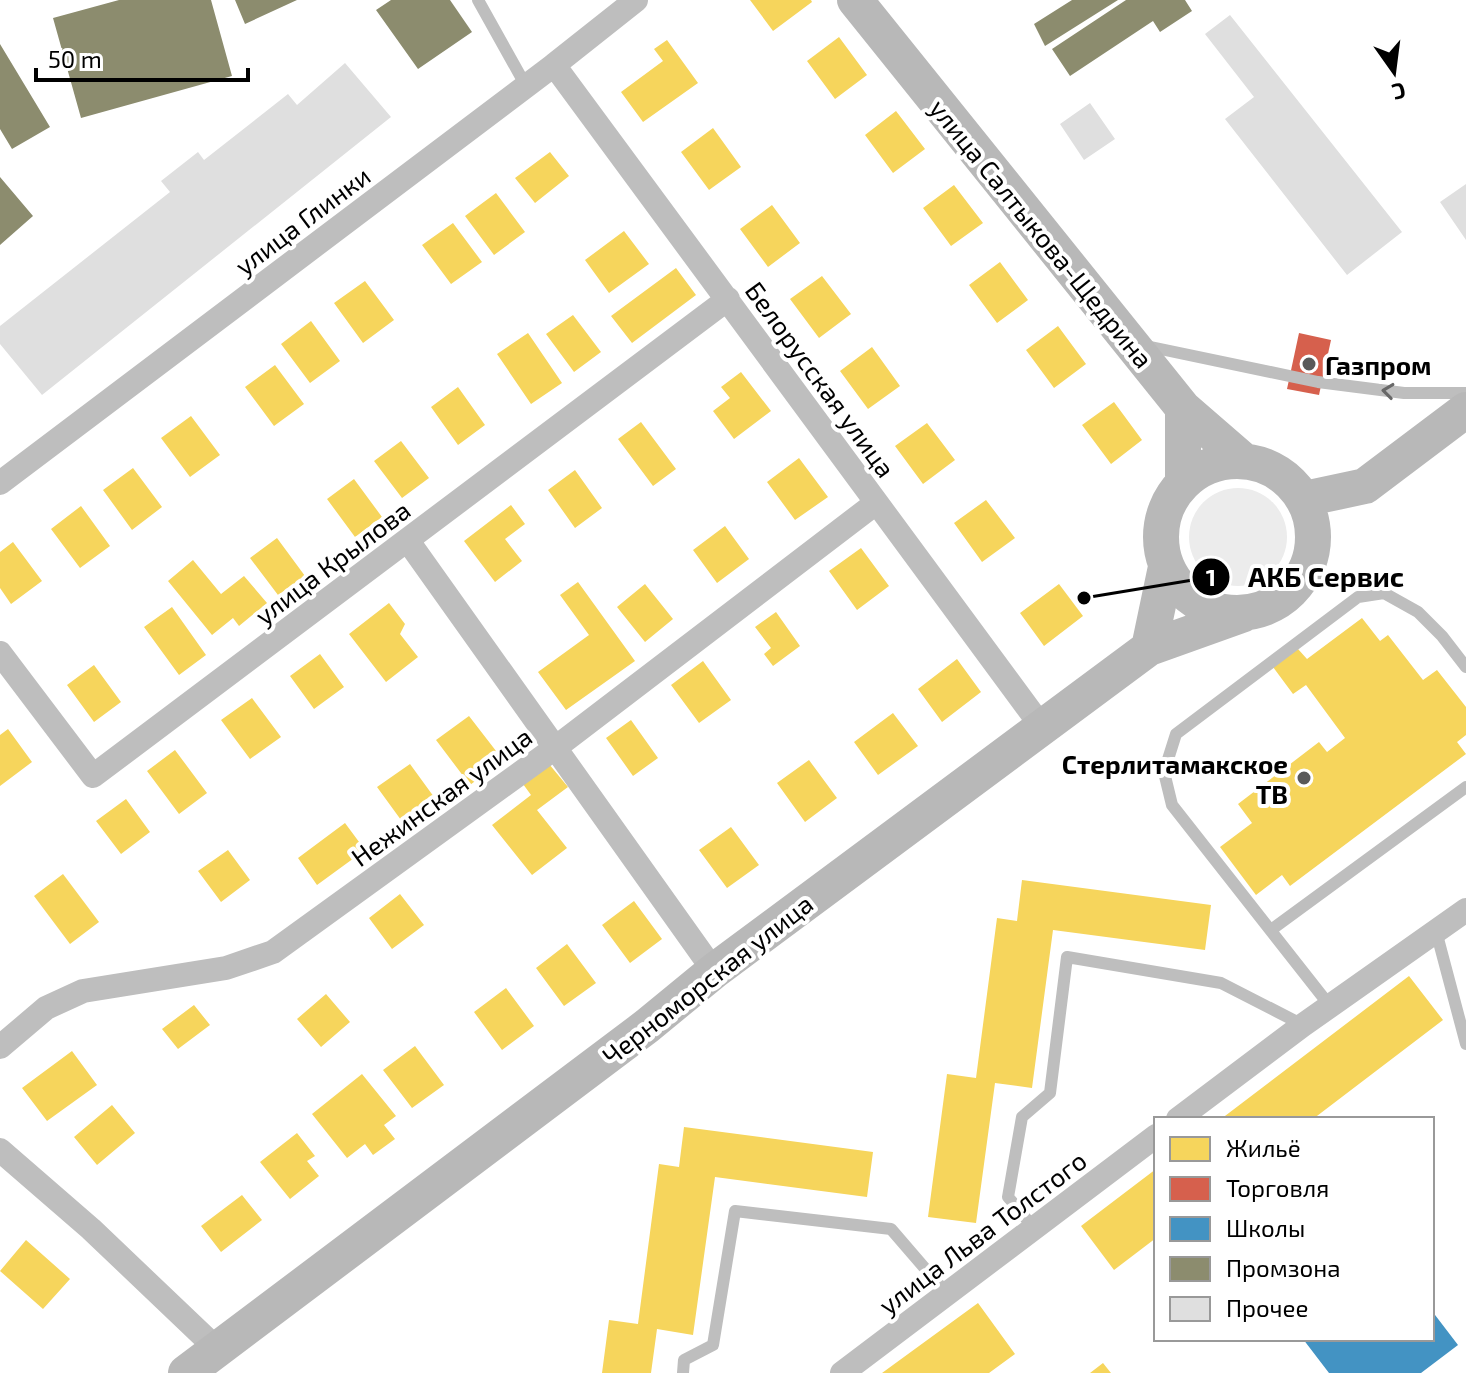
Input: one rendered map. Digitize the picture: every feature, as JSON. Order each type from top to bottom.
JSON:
[{"type":"main road","name":"улица Салтыкова-Щедрина","points":[[855,0],[1183,408],[1243,460]]},
{"type":"main road","points":[[1183,408],[1183,482]]},
{"type":"main road","points":[[1305,574],[1313,549],[1313,523],[1304,499],[1288,480],[1267,466],[1243,460],[1221,462],[1200,469],[1183,482],[1169,500],[1161,522],[1160,545],[1166,567],[1179,588],[1197,603],[1220,612],[1244,614],[1268,607],[1289,594],[1305,574],[1365,486],[1466,410]]},
{"type":"main road","points":[[1304,499],[1365,486]]},
{"type":"main road","points":[[1149,648],[1166,567]]},
{"type":"main road","name":"Черноморская улица","points":[[186,1373],[647,1026],[714,971],[1149,648],[1244,614]]},
{"type":"street","name":"улица Глинки","points":[[0,483],[636,0]]},
{"type":"street","name":"Белорусская улица","points":[[554,65],[1042,727]]},
{"type":"street","name":"улица Крылова","points":[[0,653],[93,776],[728,299]]},
{"type":"street","name":"Нежинская улица","points":[[0,1047],[46,1008],[83,991],[226,968],[273,952],[555,748],[876,503]]},
{"type":"street","points":[[408,541],[714,971]]},
{"type":"street","points":[[1181,1117],[1303,1025],[1466,910]]},
{"type":"street","name":"улица Льва Толстого","points":[[842,1373],[1154,1138]]},
{"type":"street","points":[[0,1150],[91,1229],[218,1350]]},
{"type":"lane","points":[[478,0],[526,86]]},
{"type":"lane","points":[[1128,342],[1318,382],[1404,393],[1466,393]]},
{"type":"lane","points":[[1330,1006],[1172,805],[1164,772],[1176,734],[1358,597],[1384,593],[1418,612],[1466,667]]},
{"type":"lane","points":[[1271,930],[1466,787]]},
{"type":"lane","points":[[1436,931],[1466,1044]]},
{"type":"lane","points":[[1034,1228],[1008,1197],[1022,1117],[1050,1093],[1067,957],[1221,983],[1303,1025]]},
{"type":"lane","points":[[683,1373],[684,1360],[713,1345],[735,1211],[891,1229],[947,1294]]},
{"type":"shaded area","points":[[1238,488],[1257,491],[1273,502],[1284,518],[1287,537],[1284,556],[1273,572],[1257,583],[1238,586],[1219,583],[1203,572],[1192,556],[1189,537],[1192,518],[1203,502],[1219,491]]},
{"type":"building: Жильё","points":[[750,0],[811,0],[812,2],[773,31]]},
{"type":"building: Жильё","points":[[839,37],[867,75],[835,99],[807,61]]},
{"type":"building: Жильё","points":[[667,40],[698,83],[643,122],[621,92],[663,61],[654,49]]},
{"type":"building: Жильё","points":[[896,111],[925,149],[893,173],[865,135]]},
{"type":"building: Жильё","points":[[713,128],[741,167],[709,190],[681,152]]},
{"type":"building: Жильё","points":[[550,152],[569,176],[535,203],[515,178]]},
{"type":"building: Жильё","points":[[954,185],[983,223],[951,246],[923,208]]},
{"type":"building: Жильё","points":[[496,193],[525,232],[494,255],[465,216]]},
{"type":"building: Жильё","points":[[772,205],[800,243],[768,267],[740,229]]},
{"type":"building: Жильё","points":[[453,223],[482,262],[451,284],[422,245]]},
{"type":"building: Жильё","points":[[624,231],[649,264],[609,293],[585,260]]},
{"type":"building: Жильё","points":[[1000,262],[1028,300],[997,323],[969,285]]},
{"type":"building: Жильё","points":[[676,268],[696,295],[632,343],[611,316]]},
{"type":"building: Жильё","points":[[822,276],[851,314],[819,338],[790,299]]},
{"type":"building: Жильё","points":[[365,281],[394,320],[363,343],[334,303]]},
{"type":"building: Жильё","points":[[573,315],[601,352],[574,372],[546,334]]},
{"type":"building: Жильё","points":[[311,321],[340,361],[310,383],[281,344]]},
{"type":"building: Жильё","points":[[1058,326],[1086,364],[1054,388],[1026,350]]},
{"type":"building: Жильё","points":[[528,333],[562,383],[531,404],[497,354]]},
{"type":"building: Жильё","points":[[872,347],[900,386],[868,409],[840,371]]},
{"type":"building: Жильё","points":[[275,365],[304,404],[274,426],[245,387]]},
{"type":"building: Жильё","points":[[741,372],[771,411],[734,439],[713,411],[730,398],[721,387]]},
{"type":"building: Жильё","points":[[458,387],[485,425],[458,445],[431,407]]},
{"type":"building: Жильё","points":[[1114,402],[1142,440],[1111,464],[1082,425]]},
{"type":"building: Жильё","points":[[191,416],[220,455],[190,477],[161,438]]},
{"type":"building: Жильё","points":[[641,422],[676,469],[653,486],[618,439]]},
{"type":"building: Жильё","points":[[927,423],[955,460],[923,484],[895,446]]},
{"type":"building: Жильё","points":[[401,441],[429,478],[402,498],[374,461]]},
{"type":"building: Жильё","points":[[799,458],[828,497],[795,520],[767,482]]},
{"type":"building: Жильё","points":[[133,468],[162,507],[132,530],[103,490]]},
{"type":"building: Жильё","points":[[575,470],[602,508],[575,528],[548,490]]},
{"type":"building: Жильё","points":[[354,479],[382,517],[355,537],[327,499]]},
{"type":"building: Жильё","points":[[986,500],[1015,538],[982,562],[954,523]]},
{"type":"building: Жильё","points":[[511,505],[525,524],[505,539],[522,561],[495,582],[464,541]]},
{"type":"building: Жильё","points":[[81,506],[110,546],[80,568],[51,529]]},
{"type":"building: Жильё","points":[[725,526],[749,559],[717,583],[693,550]]},
{"type":"building: Жильё","points":[[277,538],[305,576],[278,595],[250,558]]},
{"type":"building: Жильё","points":[[13,542],[42,581],[11,604],[0,588],[0,552]]},
{"type":"building: Жильё","points":[[861,548],[889,586],[857,610],[829,571]]},
{"type":"building: Жильё","points":[[193,560],[221,594],[244,576],[267,603],[239,626],[233,618],[212,635],[168,581]]},
{"type":"building: Жильё","points":[[578,582],[635,661],[566,710],[538,672],[589,635],[560,595]]},
{"type":"building: Жильё","points":[[645,584],[673,619],[645,642],[617,607]]},
{"type":"building: Жильё","points":[[1059,584],[1083,616],[1044,646],[1020,613]]},
{"type":"building: Жильё","points":[[389,603],[405,624],[400,634],[418,657],[386,682],[349,634]]},
{"type":"building: Жильё","points":[[172,607],[206,655],[179,675],[144,627]]},
{"type":"building: Жильё","points":[[776,612],[800,646],[773,666],[764,654],[771,648],[755,627]]},
{"type":"building: Жильё","name":"Стерлитамакское ТВ","points":[[1362,618],[1380,641],[1388,635],[1423,680],[1437,670],[1466,707],[1466,735],[1457,742],[1466,754],[1290,886],[1282,875],[1256,895],[1220,847],[1252,823],[1238,804],[1319,742],[1327,752],[1345,738],[1306,685],[1293,694],[1273,667],[1298,649],[1307,659]]},
{"type":"building: Жильё","points":[[320,654],[344,687],[314,709],[290,676]]},
{"type":"building: Жильё","points":[[957,659],[981,692],[942,722],[918,689]]},
{"type":"building: Жильё","points":[[703,661],[731,700],[699,723],[671,685]]},
{"type":"building: Жильё","points":[[94,665],[121,702],[94,722],[67,685]]},
{"type":"building: Жильё","points":[[252,698],[281,737],[250,759],[221,720]]},
{"type":"building: Жильё","points":[[893,713],[918,746],[878,775],[854,742]]},
{"type":"building: Жильё","points":[[469,716],[503,760],[470,785],[436,740]]},
{"type":"building: Жильё","points":[[631,720],[658,758],[633,776],[606,738]]},
{"type":"building: Жильё","points":[[8,729],[32,762],[0,786],[0,735]]},
{"type":"building: Жильё","points":[[175,750],[207,793],[179,814],[147,771]]},
{"type":"building: Жильё","points":[[809,760],[837,798],[805,822],[777,783]]},
{"type":"building: Жильё","points":[[410,764],[434,797],[401,820],[377,787]]},
{"type":"building: Жильё","points":[[549,764],[568,787],[537,810],[567,848],[532,875],[492,825],[531,795],[523,784]]},
{"type":"building: Жильё","points":[[126,799],[150,832],[121,854],[96,821]]},
{"type":"building: Жильё","points":[[345,823],[365,850],[317,885],[298,858]]},
{"type":"building: Жильё","points":[[731,827],[759,865],[727,888],[699,850]]},
{"type":"building: Жильё","points":[[228,850],[250,880],[221,902],[198,871]]},
{"type":"building: Жильё","points":[[63,874],[99,922],[70,944],[34,896]]},
{"type":"building: Жильё","points":[[1022,880],[1211,905],[1205,950],[1053,930],[1032,1088],[995,1083],[976,1223],[928,1217],[947,1074],[976,1078],[997,918],[1017,921]]},
{"type":"building: Жильё","points":[[400,894],[424,925],[392,949],[369,918]]},
{"type":"building: Жильё","points":[[634,901],[662,939],[630,963],[602,925]]},
{"type":"building: Жильё","points":[[567,944],[596,983],[564,1006],[536,968]]},
{"type":"building: Жильё","points":[[1409,976],[1443,1020],[1316,1117],[1224,1117]]},
{"type":"building: Жильё","points":[[506,988],[534,1026],[502,1050],[474,1012]]},
{"type":"building: Жильё","points":[[326,994],[350,1022],[321,1047],[297,1019]]},
{"type":"building: Жильё","points":[[194,1005],[210,1025],[178,1049],[162,1029]]},
{"type":"building: Жильё","points":[[415,1046],[444,1085],[412,1108],[383,1070]]},
{"type":"building: Жильё","points":[[72,1051],[97,1085],[47,1121],[22,1088]]},
{"type":"building: Жильё","points":[[362,1074],[396,1116],[384,1125],[395,1139],[373,1155],[365,1144],[347,1158],[312,1114]]},
{"type":"building: Жильё","points":[[112,1105],[135,1133],[97,1165],[74,1137]]},
{"type":"building: Жильё","points":[[684,1127],[873,1152],[867,1197],[715,1177],[693,1335],[657,1329],[651,1373],[602,1373],[609,1320],[638,1324],[659,1164],[679,1167]]},
{"type":"building: Жильё","points":[[297,1133],[315,1156],[307,1161],[319,1176],[290,1199],[260,1162]]},
{"type":"building: Жильё","points":[[1154,1171],[1154,1240],[1114,1270],[1081,1226]]},
{"type":"building: Жильё","points":[[242,1195],[262,1220],[221,1252],[201,1226]]},
{"type":"building: Жильё","points":[[26,1240],[70,1279],[43,1309],[0,1271]]},
{"type":"building: Жильё","points":[[978,1303],[1015,1354],[989,1373],[882,1373]]},
{"type":"building: Жильё","points":[[1103,1363],[1111,1373],[1090,1373]]},
{"type":"building: Торговля","points":[[1299,333],[1331,340],[1319,395],[1287,389]]},
{"type":"building: Школы","points":[[1434,1314],[1458,1345],[1421,1373],[1329,1373],[1305,1341],[1434,1341]]},
{"type":"building: Промзона","points":[[119,0],[211,0],[232,76],[81,118],[53,18]]},
{"type":"building: Промзона","points":[[235,0],[297,0],[245,24]]},
{"type":"building: Промзона","points":[[391,0],[450,0],[472,32],[418,69],[376,10]]},
{"type":"building: Промзона","points":[[1072,0],[1118,0],[1045,46],[1034,24]]},
{"type":"building: Промзона","points":[[1126,0],[1185,0],[1192,11],[1160,32],[1153,21],[1070,76],[1052,49]]},
{"type":"building: Промзона","points":[[0,44],[50,127],[12,149],[0,129]]},
{"type":"building: Промзона","points":[[0,177],[33,216],[0,245]]},
{"type":"building: Прочее","points":[[1230,15],[1402,232],[1347,275],[1225,119],[1254,97],[1205,34]]},
{"type":"building: Прочее","points":[[345,63],[391,117],[42,395],[0,344],[0,326],[170,192],[161,181],[198,152],[204,160],[288,94],[297,105]]},
{"type":"building: Прочее","points":[[1090,103],[1115,139],[1084,160],[1060,124]]},
{"type":"building: Прочее","points":[[1466,184],[1466,240],[1440,202]]},
{"type":"place","name":"Газпром","points":[[1309,364]]},
{"type":"place","name":"АКБ Сервис","points":[[1084,598]]},
{"type":"place","name":"Стерлитамакское ТВ","points":[[1304,778]]}]
